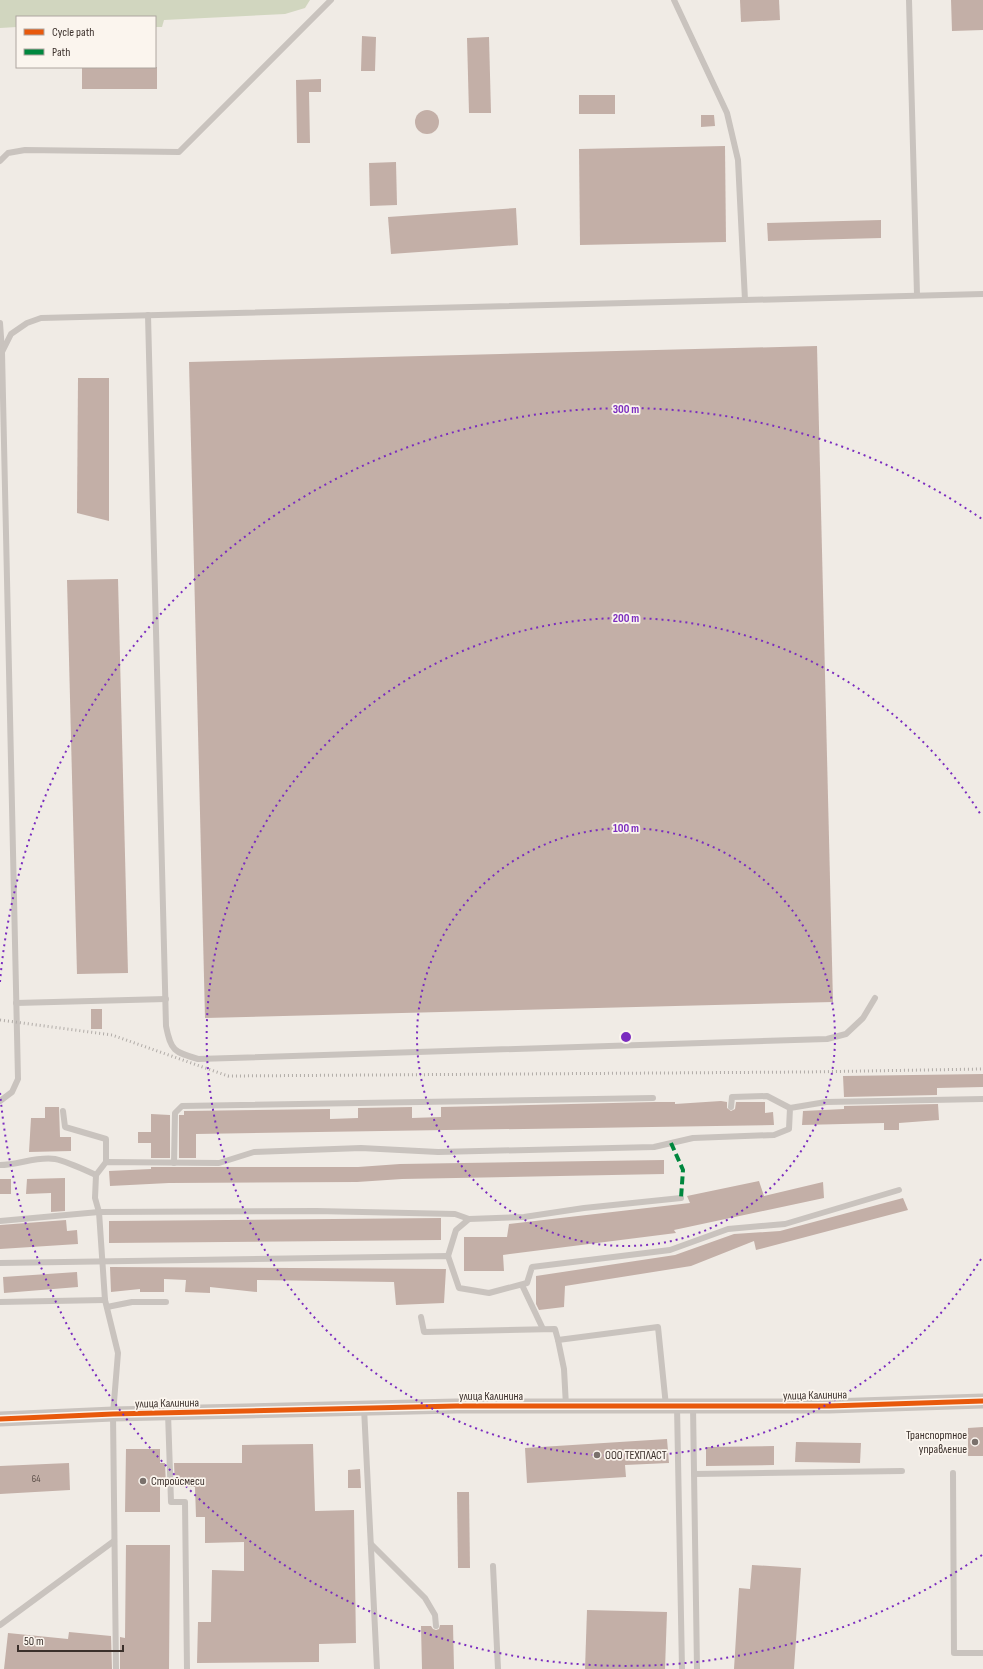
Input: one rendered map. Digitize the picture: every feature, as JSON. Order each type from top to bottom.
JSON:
[{"type":"street","name":"улица Калинина","points":[[0,1419],[113,1414],[364,1408],[829,1406],[983,1401]]},
{"type":"lane","points":[[0,161],[8,153],[25,150],[180,152],[331,0]]},
{"type":"lane","points":[[674,0],[727,113],[738,160],[745,300]]},
{"type":"lane","points":[[908,0],[917,295]]},
{"type":"lane","points":[[2,352],[11,334],[27,323],[41,318],[983,294]]},
{"type":"lane","points":[[148,315],[166,1026],[170,1043],[180,1054],[198,1059],[827,1039],[846,1034],[863,1018],[875,998]]},
{"type":"lane","points":[[0,323],[2,352],[18,1079],[12,1092],[0,1101]]},
{"type":"lane","points":[[0,589],[7,589]]},
{"type":"lane","points":[[16,1003],[166,999]]},
{"type":"lane","points":[[731,1107],[732,1097],[767,1096],[790,1108],[826,1102],[983,1099]]},
{"type":"lane","points":[[174,1163],[175,1113],[182,1106],[653,1098]]},
{"type":"lane","points":[[106,1162],[218,1163],[254,1152],[361,1148],[438,1152],[654,1147],[693,1138],[774,1135],[789,1129],[790,1108]]},
{"type":"lane","points":[[63,1112],[65,1127],[106,1140],[106,1162],[96,1175],[95,1198],[98,1212],[105,1300],[118,1353],[113,1414],[116,1669]]},
{"type":"lane","points":[[0,1165],[13,1165],[30,1160],[55,1159],[96,1175]]},
{"type":"lane","points":[[469,1219],[456,1230],[448,1256],[459,1288],[489,1293],[528,1284],[532,1267],[670,1250],[728,1229],[785,1224],[899,1190]]},
{"type":"lane","points":[[0,1221],[98,1212],[316,1211],[455,1214],[469,1219],[524,1217],[584,1208],[680,1198]]},
{"type":"lane","points":[[0,1263],[448,1256]]},
{"type":"lane","points":[[522,1285],[543,1329]]},
{"type":"lane","points":[[0,1302],[105,1300]]},
{"type":"lane","points":[[107,1308],[132,1302],[166,1302]]},
{"type":"lane","points":[[421,1316],[424,1332],[555,1329],[564,1369],[566,1406]]},
{"type":"lane","points":[[558,1340],[658,1327],[679,1406],[694,1474],[697,1669]]},
{"type":"lane","points":[[679,1406],[682,1669]]},
{"type":"lane","points":[[364,1408],[377,1669]]},
{"type":"lane","points":[[168,1413],[171,1502],[185,1502],[187,1669]]},
{"type":"lane","points":[[694,1474],[902,1471]]},
{"type":"lane","points":[[953,1473],[954,1653],[983,1653]]},
{"type":"lane","points":[[0,1624],[114,1541]]},
{"type":"lane","points":[[371,1544],[425,1598],[435,1615],[436,1626]]},
{"type":"lane","points":[[493,1566],[498,1669]]},
{"type":"green space","points":[[0,0],[310,0],[305,8],[285,14],[164,20],[162,27],[156,27],[156,16],[16,16],[16,27],[0,28]]},
{"type":"building","points":[[740,0],[779,0],[780,20],[741,22]]},
{"type":"building","points":[[951,0],[983,0],[983,30],[952,31]]},
{"type":"building","points":[[362,36],[376,37],[375,71],[361,71]]},
{"type":"building","points":[[489,37],[491,113],[469,113],[467,38]]},
{"type":"building","points":[[157,67],[157,89],[82,89],[82,68]]},
{"type":"building","points":[[321,79],[321,92],[309,92],[310,143],[297,143],[296,80]]},
{"type":"building","points":[[579,95],[615,95],[615,114],[579,114]]},
{"type":"building","points":[[427,110],[435,114],[439,122],[435,130],[427,134],[419,130],[415,122],[419,114]]},
{"type":"building","points":[[701,115],[714,115],[715,126],[701,127]]},
{"type":"building","points":[[725,146],[726,242],[580,245],[579,149]]},
{"type":"building","points":[[396,162],[397,205],[370,206],[369,163]]},
{"type":"building","points":[[516,208],[518,245],[391,254],[388,217]]},
{"type":"building","points":[[881,220],[881,238],[768,241],[767,223]]},
{"type":"building","points":[[817,346],[833,1002],[205,1018],[189,362]]},
{"type":"building","points":[[78,378],[109,378],[109,521],[77,513]]},
{"type":"building","points":[[118,579],[128,973],[77,974],[67,580]]},
{"type":"building","points":[[91,1009],[102,1009],[102,1029],[91,1029]]},
{"type":"building","points":[[983,1074],[983,1087],[937,1088],[937,1095],[844,1097],[843,1076]]},
{"type":"building","points":[[721,1101],[727,1102],[727,1108],[731,1111],[735,1109],[736,1102],[765,1102],[765,1113],[773,1112],[774,1125],[196,1134],[196,1158],[179,1158],[179,1115],[184,1115],[184,1111],[330,1109],[330,1119],[358,1118],[358,1108],[412,1107],[412,1118],[441,1117],[441,1107],[655,1102],[675,1102],[675,1104]]},
{"type":"building","points":[[938,1104],[939,1120],[899,1123],[899,1130],[884,1130],[884,1123],[802,1125],[803,1111],[844,1109],[844,1106]]},
{"type":"building","points":[[45,1107],[59,1107],[60,1137],[71,1137],[71,1151],[29,1152],[31,1118],[45,1118]]},
{"type":"building","points":[[151,1114],[170,1115],[170,1158],[151,1158],[151,1143],[138,1143],[138,1132],[151,1132]]},
{"type":"building","points":[[664,1160],[664,1174],[402,1179],[357,1182],[169,1183],[110,1186],[109,1171],[151,1169],[151,1167],[358,1167],[400,1164]]},
{"type":"building","points":[[65,1178],[65,1211],[51,1212],[51,1193],[26,1194],[27,1179]]},
{"type":"building","points":[[0,1179],[11,1179],[11,1194],[0,1194]]},
{"type":"building","points":[[759,1181],[764,1196],[823,1182],[824,1198],[674,1230],[676,1233],[503,1255],[504,1271],[464,1271],[464,1237],[507,1237],[509,1224],[690,1203],[687,1196]]},
{"type":"building","points":[[903,1198],[908,1210],[756,1250],[754,1241],[691,1266],[565,1286],[564,1307],[539,1310],[536,1304],[536,1276],[675,1255],[734,1234],[780,1231]]},
{"type":"building","points":[[441,1218],[441,1240],[109,1243],[109,1221]]},
{"type":"building","points":[[66,1220],[67,1231],[77,1230],[78,1244],[0,1249],[0,1225]]},
{"type":"building","points":[[110,1267],[446,1269],[444,1303],[396,1305],[394,1282],[257,1280],[257,1292],[210,1287],[210,1293],[185,1292],[186,1280],[164,1279],[164,1292],[140,1292],[140,1289],[111,1292]]},
{"type":"building","points":[[77,1272],[78,1287],[4,1293],[3,1277]]},
{"type":"building","name":"Транспортное управление","points":[[983,1427],[983,1456],[968,1456],[968,1428]]},
{"type":"building","name":"ООО ТЕХПЛАСТ","points":[[667,1439],[669,1463],[625,1465],[626,1477],[527,1483],[525,1448]]},
{"type":"building","points":[[796,1442],[861,1443],[860,1463],[795,1462]]},
{"type":"building","points":[[313,1444],[315,1511],[354,1510],[356,1643],[319,1644],[319,1662],[197,1663],[198,1622],[211,1622],[212,1570],[244,1571],[244,1542],[205,1543],[205,1517],[196,1517],[195,1487],[175,1486],[174,1463],[242,1463],[242,1445]]},
{"type":"building","points":[[774,1446],[774,1465],[706,1466],[706,1447]]},
{"type":"building","name":"Стройсмеси","points":[[126,1449],[160,1449],[160,1463],[165,1463],[166,1486],[160,1486],[160,1512],[125,1512]]},
{"type":"building","points":[[69,1463],[70,1490],[0,1494],[0,1466]]},
{"type":"building","points":[[360,1469],[361,1488],[348,1488],[348,1470]]},
{"type":"building","points":[[457,1492],[469,1492],[470,1568],[458,1568]]},
{"type":"building","points":[[126,1545],[170,1545],[169,1669],[120,1669],[120,1637],[125,1638]]},
{"type":"building","points":[[752,1565],[801,1568],[794,1669],[734,1669],[739,1588],[750,1589]]},
{"type":"building","points":[[587,1610],[667,1612],[665,1669],[585,1669]]},
{"type":"building","points":[[440,1625],[453,1625],[454,1669],[422,1669],[421,1626],[431,1626],[436,1630],[439,1629]]},
{"type":"building","points":[[69,1632],[111,1636],[112,1669],[4,1669],[8,1633],[68,1639]]},
{"type":"railway","points":[[0,1020],[112,1035],[228,1076],[806,1072],[983,1069]]},
{"type":"marked path","points":[[671,1143],[683,1170],[681,1198]]},
{"type":"cycle path","points":[[0,1419],[113,1414],[456,1406],[829,1406],[983,1401]]},
{"type":"place","name":"Транспортное управление","points":[[975,1442]]},
{"type":"place","name":"ООО ТЕХПЛАСТ","points":[[597,1455]]},
{"type":"place","name":"Стройсмеси","points":[[143,1481]]}]
